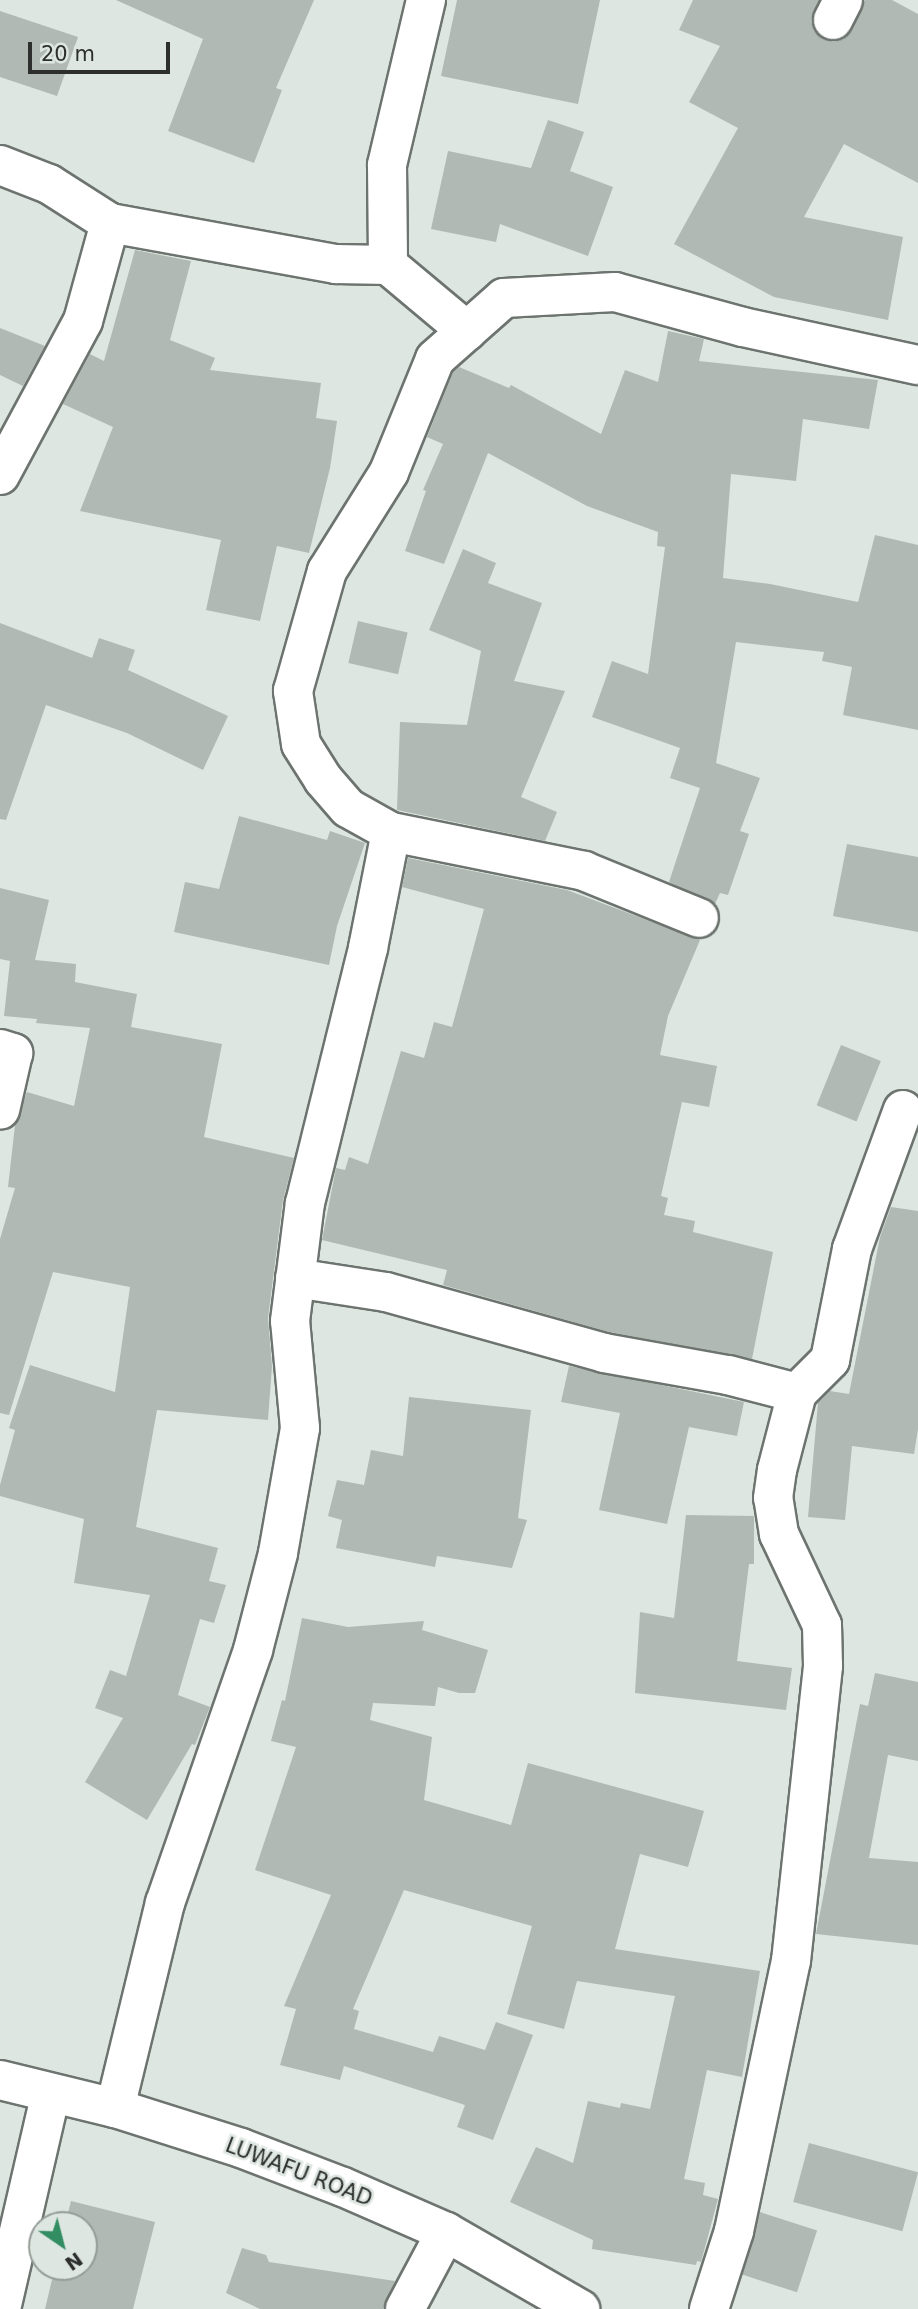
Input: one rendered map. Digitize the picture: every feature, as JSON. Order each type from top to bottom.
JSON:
[{"type":"street","points":[[388,265],[387,165],[426,0]]},
{"type":"street","points":[[0,165],[49,184],[110,223],[336,264],[388,265],[467,331]]},
{"type":"street","points":[[0,475],[83,321],[110,223]]},
{"type":"street","points":[[699,918],[584,871],[391,832],[348,808],[323,779],[301,744],[293,691],[327,571],[389,472],[435,359],[504,298],[615,292],[743,327],[918,365]]},
{"type":"street","points":[[115,2108],[165,1903],[253,1650],[278,1553],[300,1428],[290,1321],[305,1203],[368,948],[391,832]]},
{"type":"street","points":[[0,1049],[13,1053],[0,1110]]},
{"type":"street","points":[[709,2309],[734,2231],[791,1961],[823,1666],[822,1625],[779,1534],[773,1498],[797,1393],[830,1360],[852,1249],[902,1110]]},
{"type":"street","points":[[295,1278],[386,1292],[604,1353],[728,1375],[797,1393]]},
{"type":"street","name":"LUWAFU ROAD","points":[[0,2080],[115,2108],[241,2148],[446,2232],[580,2309]]},
{"type":"street","points":[[1,2309],[51,2094]]},
{"type":"street","points":[[405,2309],[446,2232]]},
{"type":"building","points":[[116,0],[314,0],[276,88],[282,90],[254,163],[168,131],[203,39]]},
{"type":"building","points":[[457,0],[600,0],[578,104],[441,76]]},
{"type":"building","points":[[693,0],[819,0],[811,21],[814,31],[823,39],[834,42],[844,39],[852,30],[865,0],[892,0],[918,14],[918,183],[844,144],[804,217],[903,237],[888,320],[774,297],[674,244],[738,128],[689,102],[720,46],[679,30]]},
{"type":"building","points":[[0,11],[78,37],[57,96],[0,77]]},
{"type":"building","points":[[548,120],[584,132],[570,171],[613,187],[588,256],[500,224],[496,242],[431,229],[448,151],[531,168]]},
{"type":"building","points":[[135,250],[191,261],[170,340],[215,358],[210,370],[321,383],[316,418],[337,421],[330,468],[309,553],[277,546],[260,621],[206,610],[221,540],[80,511],[113,427],[63,404],[90,354],[104,361]]},
{"type":"building","points":[[0,328],[45,346],[23,386],[0,375]]},
{"type":"building","points":[[668,331],[704,339],[699,361],[878,380],[869,429],[803,419],[796,481],[731,474],[723,578],[770,584],[858,602],[875,535],[918,545],[918,730],[843,715],[852,667],[822,661],[824,652],[736,642],[716,763],[760,778],[740,831],[749,834],[728,895],[720,893],[715,904],[669,882],[700,788],[670,778],[680,748],[592,717],[612,661],[648,674],[665,547],[657,546],[658,532],[587,506],[488,453],[444,564],[405,551],[426,491],[423,490],[443,444],[427,437],[453,372],[459,367],[509,388],[511,385],[601,434],[625,370],[658,382]]},
{"type":"building","points":[[463,549],[496,563],[488,583],[542,603],[514,681],[565,691],[521,797],[557,812],[545,841],[397,810],[400,722],[467,725],[481,651],[429,630]]},
{"type":"building","points":[[358,621],[408,632],[398,674],[348,663]]},
{"type":"building","points":[[0,623],[92,658],[99,638],[135,650],[128,670],[228,716],[203,770],[127,733],[46,705],[6,820],[0,819]]},
{"type":"building","points":[[239,816],[327,840],[330,831],[365,843],[337,926],[329,965],[174,932],[185,882],[219,889]]},
{"type":"building","points":[[847,844],[918,857],[918,932],[833,916]]},
{"type":"building","points":[[408,858],[567,890],[700,940],[668,1016],[660,1055],[717,1066],[709,1107],[682,1102],[661,1196],[668,1198],[664,1215],[695,1221],[693,1232],[773,1252],[752,1359],[609,1332],[443,1285],[447,1270],[322,1240],[336,1168],[345,1170],[349,1157],[368,1164],[401,1051],[424,1058],[434,1022],[452,1027],[484,909],[402,887]]},
{"type":"building","points":[[0,888],[49,900],[35,960],[76,964],[75,982],[137,994],[131,1027],[222,1044],[204,1137],[294,1158],[283,1200],[268,1318],[272,1366],[268,1420],[157,1410],[136,1527],[218,1548],[209,1581],[226,1585],[214,1623],[200,1619],[178,1695],[210,1707],[195,1745],[192,1744],[147,1820],[85,1782],[123,1718],[95,1708],[110,1670],[126,1676],[150,1595],[74,1583],[84,1519],[0,1496],[0,1485],[15,1430],[9,1428],[30,1365],[115,1392],[130,1287],[53,1272],[9,1415],[0,1413],[0,1239],[15,1188],[8,1187],[15,1125],[27,1092],[74,1106],[90,1028],[36,1023],[37,1019],[4,1016],[10,961],[0,959]]},
{"type":"building","points":[[841,1045],[881,1061],[857,1121],[817,1105]]},
{"type":"building","points":[[891,1207],[918,1211],[918,1429],[914,1454],[852,1446],[845,1520],[808,1517],[818,1403],[830,1391],[849,1394],[880,1237]]},
{"type":"building","points":[[569,1366],[744,1402],[737,1436],[689,1427],[667,1524],[599,1510],[620,1413],[561,1402]]},
{"type":"building","points":[[409,1397],[531,1410],[518,1518],[527,1520],[512,1568],[437,1556],[435,1567],[336,1548],[342,1520],[328,1516],[337,1480],[364,1485],[371,1450],[403,1456]]},
{"type":"building","points":[[686,1515],[754,1516],[754,1564],[749,1564],[737,1661],[792,1668],[786,1710],[635,1693],[640,1612],[674,1618]]},
{"type":"building","points":[[302,1618],[348,1627],[424,1621],[422,1630],[488,1650],[475,1693],[459,1693],[438,1687],[435,1706],[373,1703],[370,1720],[432,1737],[424,1800],[511,1825],[528,1763],[704,1811],[688,1867],[640,1854],[615,1949],[760,1971],[742,2077],[707,2070],[684,2179],[705,2183],[703,2195],[718,2199],[701,2262],[697,2261],[696,2265],[592,2249],[593,2240],[510,2202],[536,2147],[573,2163],[588,2101],[620,2108],[621,2103],[650,2109],[675,1996],[577,1981],[564,2029],[507,2014],[532,1926],[404,1890],[353,2009],[359,2011],[354,2029],[433,2052],[439,2036],[485,2050],[496,2022],[533,2035],[493,2140],[457,2127],[465,2105],[344,2066],[340,2080],[280,2065],[296,2009],[284,2006],[331,1895],[255,1870],[296,1747],[271,1741],[282,1700],[285,1701]]},
{"type":"building","points":[[875,1673],[918,1682],[918,1761],[888,1755],[869,1858],[918,1862],[918,1945],[816,1934],[860,1704],[868,1706]]},
{"type":"building","points":[[809,2143],[918,2172],[902,2231],[793,2202]]},
{"type":"building","points":[[71,2201],[155,2222],[133,2309],[45,2309],[52,2281],[98,2281],[98,2211],[68,2211]]},
{"type":"building","points":[[760,2212],[817,2231],[797,2292],[740,2274]]},
{"type":"building","points":[[242,2248],[266,2255],[269,2262],[395,2281],[383,2309],[260,2309],[226,2293]]}]
